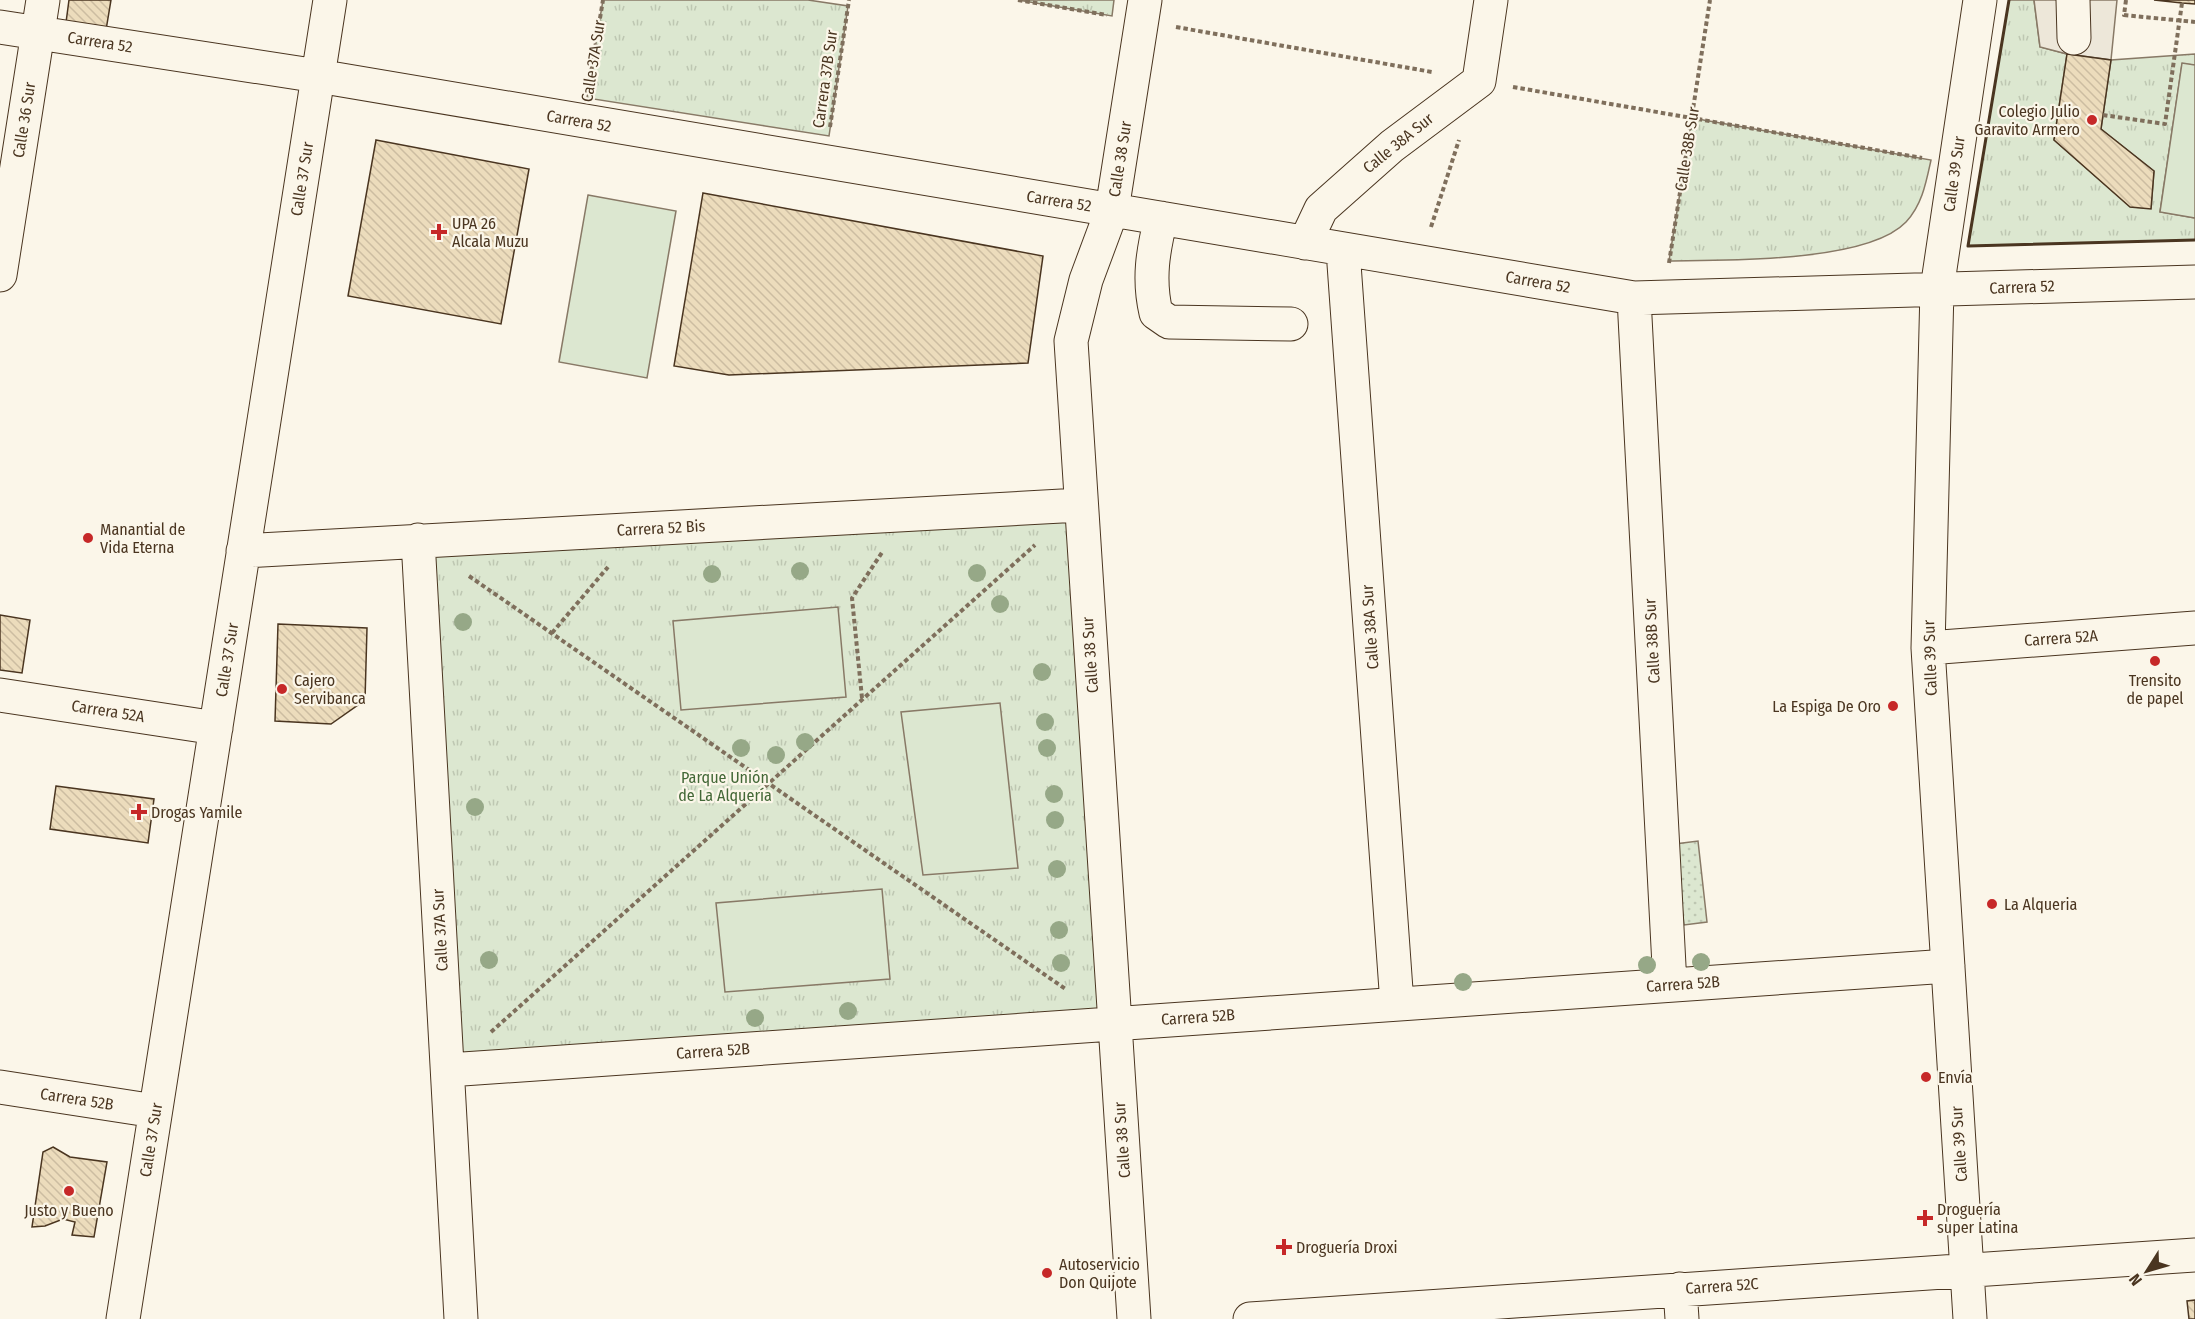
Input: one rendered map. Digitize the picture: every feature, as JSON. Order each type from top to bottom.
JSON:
[{"type":"street","name":"Calle 36 Sur","points":[[0,275],[43,0]]},
{"type":"street","name":"Calle 37 Sur","points":[[123,1319],[330,0]]},
{"type":"street","name":"Calle 38 Sur","points":[[1134,1319],[1071,341],[1086,280],[1112,210],[1145,0]]},
{"type":"street","name":"Calle 38A Sur","points":[[1305,243],[1321,209],[1392,146],[1479,81],[1491,0]]},
{"type":"street","name":"Calle 39 Sur","points":[[1970,1319],[1928,648],[1937,289],[1980,0]]},
{"type":"street","points":[[2073,0],[2074,38]]},
{"type":"street","name":"Carrera 52","points":[[0,27],[318,76],[1343,250],[1648,298],[2195,282]]},
{"type":"street","points":[[1161,218],[1152,254],[1150,289],[1156,313],[1169,322],[1291,324]]},
{"type":"street","name":"Calle 38A Sur","points":[[1343,250],[1397,1004]]},
{"type":"street","name":"Calle 38B Sur","points":[[1648,298],[1670,985]]},
{"type":"street","name":"Carrera 52 Bis","points":[[243,551],[1080,505]]},
{"type":"street","name":"Calle 37A Sur","points":[[418,540],[461,1319]]},
{"type":"street","name":"Carrera 52A","points":[[1928,648],[2195,628]]},
{"type":"street","name":"Carrera 52A","points":[[0,694],[216,728]]},
{"type":"street","name":"Carrera 52B","points":[[448,1070],[1948,966]]},
{"type":"street","name":"Carrera 52B","points":[[0,1087],[155,1111]]},
{"type":"street","name":"Carrera 52C","points":[[1250,1319],[1681,1304],[1966,1269],[2195,1255]]},
{"type":"path","name":"Calle 37A Sur","points":[[584,121],[603,0]]},
{"type":"path","name":"Carrera 37B Sur","points":[[825,162],[849,0]]},
{"type":"path","name":"Calle 38B Sur","points":[[1648,298],[1710,0]]},
{"type":"path","points":[[2126,0],[2124,15],[2195,22]]},
{"type":"path","points":[[2103,115],[2165,124],[2182,3]]},
{"type":"path","points":[[1419,262],[1460,137]]},
{"type":"path","points":[[862,699],[852,598],[908,514]]},
{"type":"path","points":[[552,633],[640,529]]},
{"type":"path","points":[[489,1034],[1036,544]]},
{"type":"path","points":[[464,572],[1115,1023]]},
{"type":"green space","points":[[603,0],[808,0],[848,6],[829,136],[587,98]]},
{"type":"green space","points":[[1018,0],[1114,0],[1112,16]]},
{"type":"green space","name":"Colegio Julio Garavito Armero","points":[[2009,0],[2034,0],[2040,47],[2067,54],[2054,140],[2131,207],[2151,208],[2154,171],[2101,129],[2111,60],[2195,54],[2195,65],[2182,64],[2160,212],[2195,218],[2195,240],[1968,246]]},
{"type":"green space","points":[[2182,63],[2195,65],[2195,218],[2160,212]]},
{"type":"green space","points":[[1692,118],[1931,160],[1923,193],[1906,222],[1887,235],[1860,245],[1794,256],[1669,261]]},
{"type":"green space","points":[[588,195],[676,211],[647,378],[559,362]]},
{"type":"green space","name":"Parque Unión de La Alquería","points":[[1074,511],[1103,1015],[454,1065],[425,545]]},
{"type":"green space","points":[[838,607],[846,697],[681,710],[673,621]]},
{"type":"green space","points":[[1000,703],[1018,868],[923,875],[901,712]]},
{"type":"green space","points":[[1698,841],[1707,922],[1684,925],[1675,844]]},
{"type":"green space","points":[[882,889],[890,979],[725,992],[716,903]]},
{"type":"shaded area","points":[[2034,0],[2117,0],[2111,60],[2067,54],[2040,47]]},
{"type":"building","points":[[69,0],[111,0],[105,36],[65,30]]},
{"type":"building","points":[[2154,0],[2195,0],[2195,4],[2182,3]]},
{"type":"building","points":[[2067,54],[2111,60],[2101,129],[2154,171],[2151,209],[2130,207],[2054,140]]},
{"type":"building","name":"UPA 26 Alcala Muzu","points":[[376,140],[529,169],[501,324],[348,296]]},
{"type":"building","points":[[703,193],[1043,256],[1028,363],[729,375],[674,366]]},
{"type":"building","points":[[0,615],[30,620],[22,673],[0,670]]},
{"type":"building","points":[[278,624],[367,628],[365,700],[331,724],[275,721]]},
{"type":"building","points":[[56,786],[154,799],[148,843],[50,829]]},
{"type":"building","name":"Justo y Bueno","points":[[53,1147],[70,1157],[107,1162],[94,1237],[72,1235],[75,1222],[63,1219],[45,1226],[32,1227],[43,1152]]},
{"type":"building","points":[[2195,1300],[2195,1319],[2189,1319],[2187,1301]]},
{"type":"wall","points":[[2009,0],[1968,246],[2195,240]]},
{"type":"place","name":"Colegio Julio Garavito Armero","points":[[2092,120]]},
{"type":"place","name":"UPA 26 Alcala Muzu","points":[[439,232]]},
{"type":"place","name":"Manantial de Vida Eterna","points":[[88,538]]},
{"type":"place","name":"Trensito de papel","points":[[2155,661]]},
{"type":"place","name":"Cajero Servibanca","points":[[282,689]]},
{"type":"place","name":"La Espiga De Oro","points":[[1893,706]]},
{"type":"place","name":"Drogas Yamile","points":[[139,812]]},
{"type":"place","name":"La Alqueria","points":[[1992,904]]},
{"type":"place","name":"Envía","points":[[1926,1077]]},
{"type":"place","name":"Justo y Bueno","points":[[69,1191]]},
{"type":"place","name":"Droguería super Latina","points":[[1925,1218]]},
{"type":"place","name":"Droguería Droxi","points":[[1284,1247]]},
{"type":"place","name":"Autoservicio Don Quijote","points":[[1047,1273]]}]
